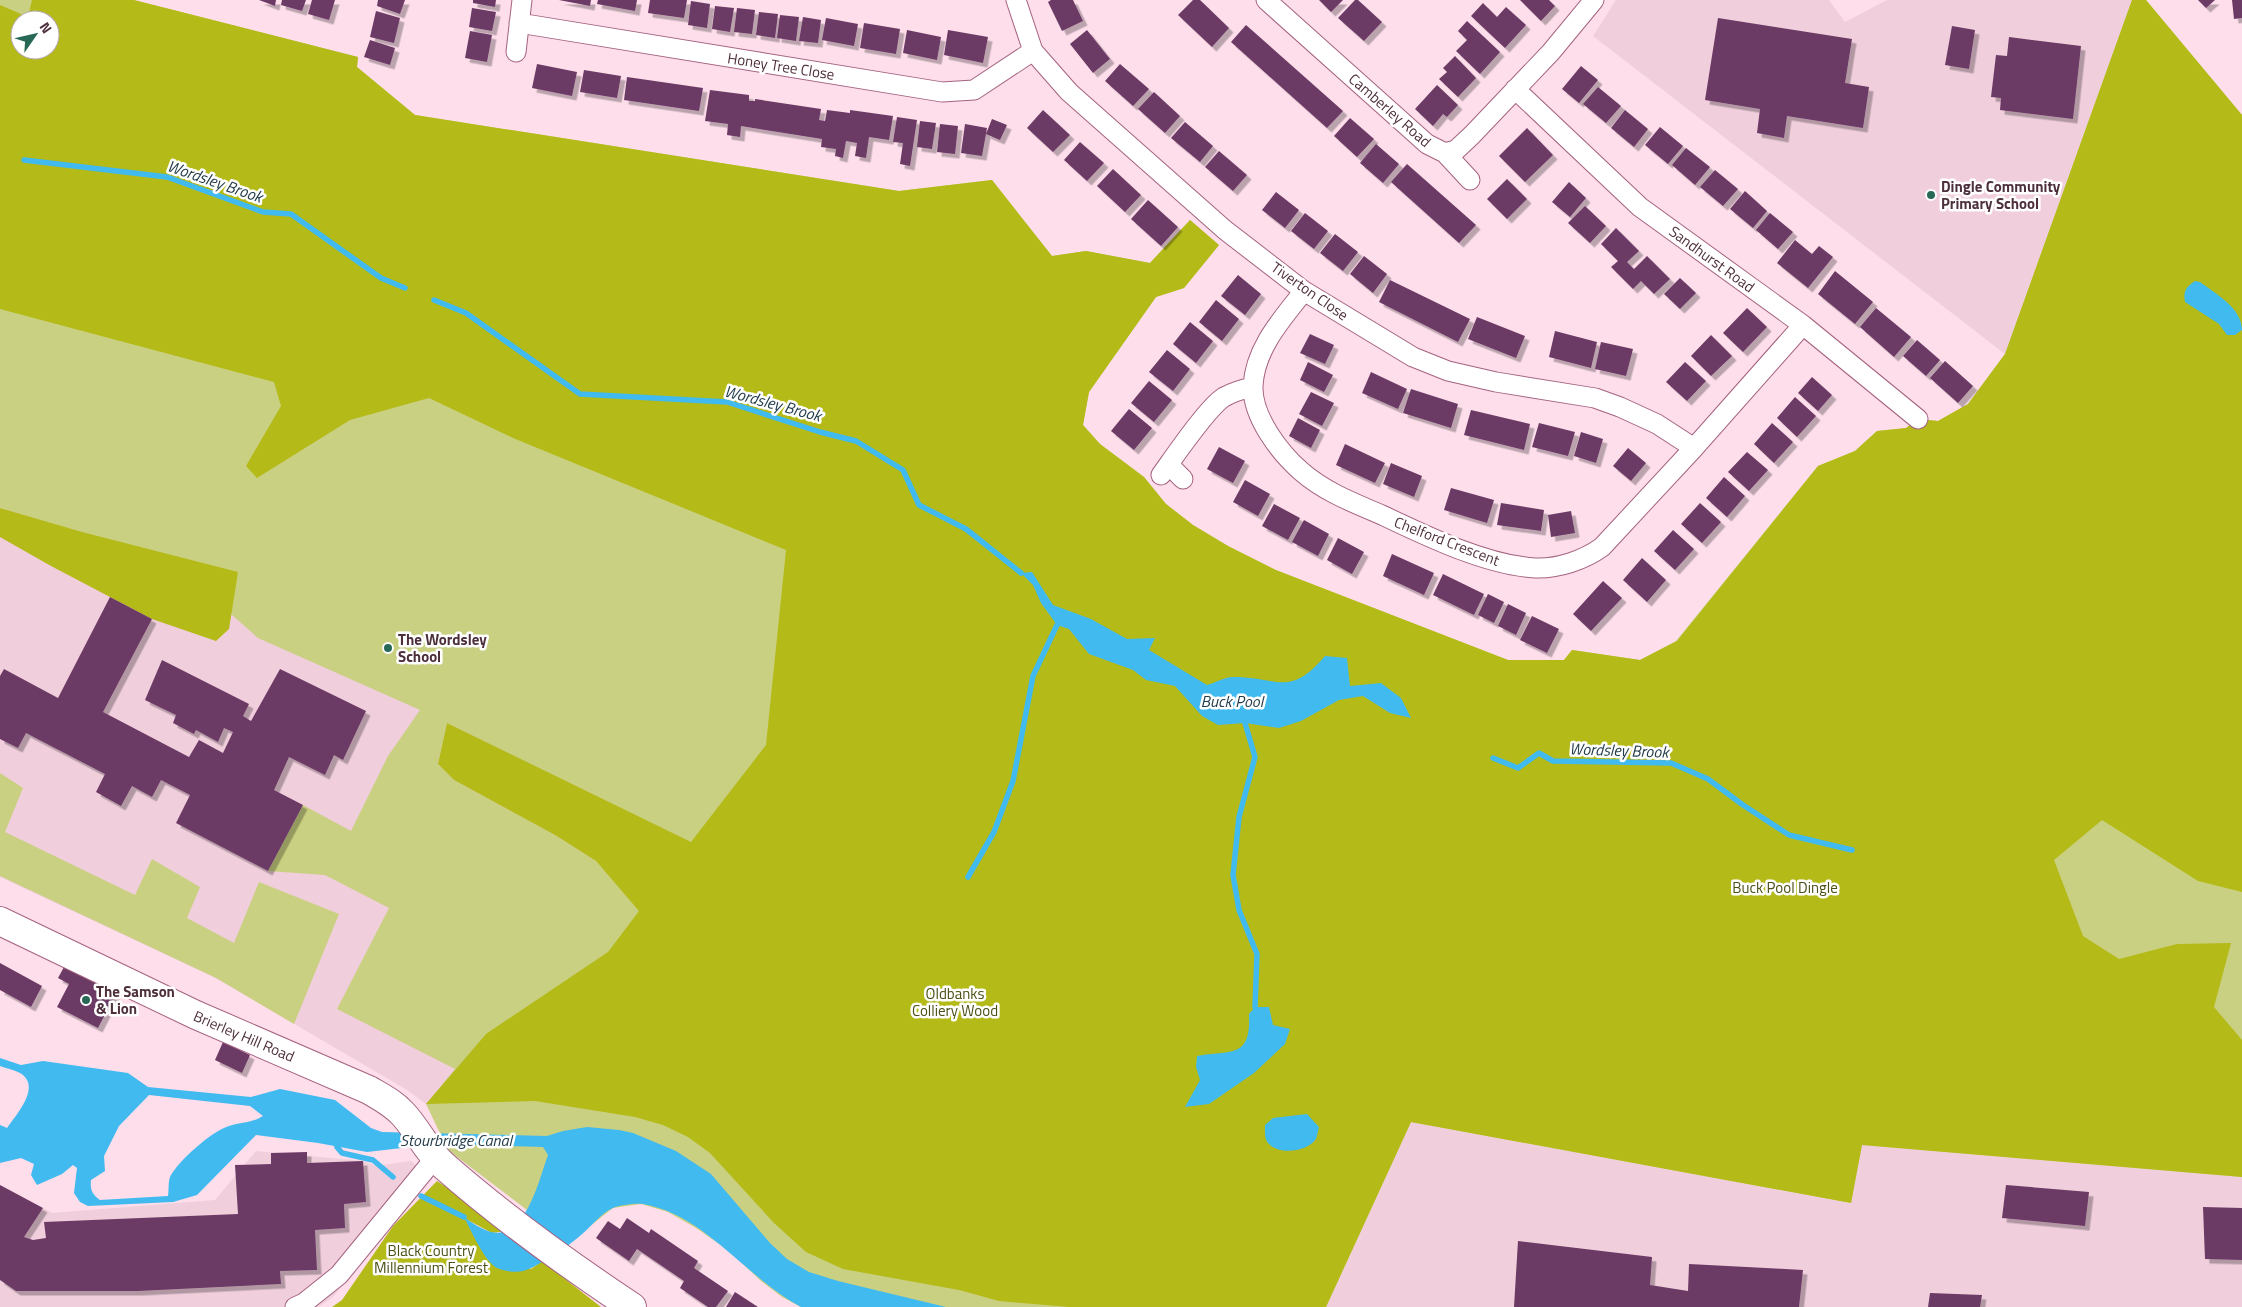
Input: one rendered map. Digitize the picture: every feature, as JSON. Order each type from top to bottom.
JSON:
[{"type":"main road","name":"Brierley Hill Road","points":[[0,921],[196,1015],[369,1090],[390,1102],[404,1115],[433,1156]]},
{"type":"main road","points":[[433,1156],[541,1244],[632,1307]]},
{"type":"street","points":[[516,52],[522,0]]},
{"type":"street","name":"Tiverton Close","points":[[1016,0],[1033,51],[1069,92],[1225,230],[1304,291],[1356,324],[1422,361],[1448,371],[1496,382],[1595,398],[1657,424],[1694,448]]},
{"type":"street","name":"Camberley Road","points":[[1266,0],[1427,144],[1445,153],[1456,150],[1551,52],[1594,0]]},
{"type":"street","name":"Honey Tree Close","points":[[519,23],[942,92],[974,90],[1033,51]]},
{"type":"street","name":"Sandhurst Road","points":[[1515,89],[1640,207],[1803,325],[1918,419]]},
{"type":"street","points":[[1445,153],[1470,180]]},
{"type":"street","name":"Chelford Crescent","points":[[1304,291],[1273,331],[1256,367],[1253,386],[1261,417],[1269,434],[1284,455],[1303,473],[1323,487],[1407,527],[1511,566],[1537,568],[1567,563],[1590,556],[1602,547],[1694,448],[1803,325]]},
{"type":"street","points":[[1182,478],[1165,470],[1208,413],[1222,398],[1253,386]]},
{"type":"street","points":[[295,1307],[304,1303],[339,1275],[433,1156]]},
{"type":"shaded area","name":"Dingle Community Primary School","points":[[1616,0],[1829,0],[1845,22],[1887,0],[2132,0],[2005,354],[1593,36]]},
{"type":"shaded area","name":"The Wordsley School","points":[[0,309],[786,550],[486,1034],[426,1104],[407,1090],[216,978],[0,877]]},
{"type":"shaded area","points":[[1411,1122],[1850,1203],[1862,1145],[2242,1177],[2242,1307],[1326,1307]]},
{"type":"shaded area","points":[[256,1151],[363,1161],[376,1166],[411,1161],[430,1177],[333,1297],[318,1307],[0,1307],[0,1185],[52,1213],[215,1200]]},
{"type":"green space","name":"Buck Pool Dingle","points":[[0,0],[134,0],[358,57],[357,67],[415,115],[899,191],[992,180],[1052,256],[1086,251],[1150,263],[1190,220],[1219,245],[1184,288],[1156,297],[1089,392],[1083,425],[1100,444],[1144,477],[1166,504],[1193,525],[1228,546],[1275,570],[1508,660],[1564,660],[1572,650],[1640,660],[1676,641],[1818,466],[1855,451],[1877,431],[1906,428],[1918,419],[1938,421],[1968,404],[2005,354],[2132,0],[2146,0],[2242,115],[2242,1177],[1862,1145],[1851,1203],[1411,1122],[1326,1307],[801,1307],[782,1297],[761,1281],[728,1250],[696,1228],[668,1212],[641,1204],[613,1208],[566,1245],[527,1210],[448,1150],[426,1104],[455,1069],[337,1009],[389,908],[325,875],[268,871],[303,805],[351,831],[388,756],[420,710],[258,638],[231,614],[113,542],[0,508]],"holes":[[[447,723],[691,843],[640,911],[596,861],[555,835],[454,780],[438,764]]]},
{"type":"green space","name":"Buck Pool Dingle","points":[[32,0],[134,0],[358,57],[357,67],[415,115],[899,191],[992,180],[1052,256],[1086,251],[1150,263],[1190,220],[1219,245],[1184,288],[1156,297],[1089,392],[1083,425],[1100,444],[1144,477],[1166,504],[1193,525],[1228,546],[1276,570],[1508,660],[1564,660],[1572,650],[1640,660],[1677,641],[1818,466],[1855,451],[1877,431],[1906,428],[1918,419],[1938,421],[1968,404],[2005,354],[2132,0],[2146,0],[2242,115],[2242,892],[2198,881],[2102,820],[2054,860],[2083,936],[2119,959],[2177,944],[2231,943],[2214,1007],[2242,1040],[2242,1177],[1862,1145],[1851,1203],[1411,1122],[1326,1307],[1069,1307],[999,1301],[959,1290],[843,1269],[806,1252],[774,1223],[710,1153],[688,1137],[663,1125],[635,1117],[535,1101],[426,1104],[486,1034],[608,952],[639,911],[596,861],[555,835],[454,780],[438,764],[447,723],[691,842],[766,745],[786,550],[513,438],[429,398],[350,420],[257,478],[246,466],[281,406],[274,382],[0,309],[0,5],[12,10],[10,10],[10,60],[60,60],[60,10],[30,10]]},
{"type":"green space","points":[[0,508],[82,532],[238,572],[229,629],[216,641],[152,619],[51,566],[0,537]]},
{"type":"green space","points":[[0,773],[23,788],[5,832],[135,895],[152,859],[200,887],[187,918],[234,943],[259,882],[339,914],[294,1024],[216,978],[0,876]]},
{"type":"green space","name":"Black Country Millennium Forest","points":[[437,1181],[511,1230],[492,1233],[464,1218],[531,1269],[542,1261],[601,1307],[332,1307],[342,1300],[393,1226]]},
{"type":"water","points":[[2195,281],[2200,282],[2213,291],[2233,308],[2241,322],[2242,330],[2235,335],[2227,335],[2219,324],[2185,302],[2184,295],[2186,290]]},
{"type":"water","name":"Buck Pool","points":[[1032,572],[1053,605],[1091,619],[1127,639],[1155,638],[1149,650],[1207,685],[1233,677],[1283,682],[1292,681],[1313,669],[1325,656],[1347,658],[1350,686],[1381,683],[1401,698],[1411,718],[1390,713],[1363,696],[1339,700],[1301,721],[1279,728],[1245,723],[1218,725],[1202,716],[1175,686],[1146,680],[1133,670],[1089,654],[1069,629],[1057,625],[1041,603],[1033,585],[1021,573]]},
{"type":"water","points":[[1255,1007],[1269,1007],[1273,1025],[1290,1029],[1285,1044],[1254,1073],[1209,1104],[1185,1107],[1200,1080],[1196,1067],[1197,1056],[1229,1052],[1237,1050],[1243,1045],[1247,1039],[1249,1014]]},
{"type":"water","name":"Stourbridge Canal","points":[[0,1058],[21,1065],[43,1061],[128,1073],[148,1087],[251,1097],[280,1089],[335,1100],[371,1128],[382,1132],[547,1136],[587,1127],[633,1133],[676,1151],[711,1174],[770,1243],[787,1259],[809,1272],[838,1281],[946,1307],[801,1307],[762,1281],[725,1249],[687,1221],[666,1210],[643,1204],[624,1205],[609,1210],[569,1244],[529,1269],[517,1272],[497,1268],[487,1259],[464,1217],[477,1226],[491,1232],[503,1232],[513,1227],[529,1206],[535,1192],[548,1155],[543,1147],[437,1144],[367,1152],[256,1135],[197,1195],[173,1202],[88,1206],[80,1202],[74,1193],[77,1168],[73,1165],[62,1174],[37,1185],[31,1175],[34,1164],[21,1158],[0,1163],[0,1125],[7,1128],[20,1110],[28,1095],[29,1088],[28,1081],[23,1075],[0,1066]],"holes":[[[149,1095],[250,1106],[263,1116],[222,1129],[196,1147],[174,1170],[169,1181],[168,1196],[100,1200],[92,1192],[91,1180],[105,1171],[104,1156],[119,1126]]]},
{"type":"water","points":[[1307,1114],[1319,1127],[1316,1139],[1312,1143],[1300,1149],[1286,1151],[1280,1150],[1267,1142],[1265,1125],[1273,1118]]},
{"type":"building","points":[[259,0],[276,0],[275,6]]},
{"type":"building","points":[[282,0],[306,0],[302,11],[281,5]]},
{"type":"building","points":[[312,0],[335,0],[329,20],[308,14]]},
{"type":"building","points":[[378,0],[405,0],[400,14],[377,6]]},
{"type":"building","points":[[473,0],[496,0],[495,7],[473,3]]},
{"type":"building","points":[[559,0],[591,0],[590,6]]},
{"type":"building","points":[[598,0],[637,0],[635,11],[597,4]]},
{"type":"building","points":[[650,0],[687,0],[684,18],[648,13]]},
{"type":"building","points":[[1051,0],[1073,0],[1083,21],[1062,31],[1048,2]]},
{"type":"building","points":[[1193,0],[1200,0],[1229,28],[1212,47],[1178,15]]},
{"type":"building","points":[[1319,0],[1343,0],[1331,12]]},
{"type":"building","points":[[1355,0],[1358,0],[1382,22],[1364,41],[1338,18]]},
{"type":"building","points":[[1520,0],[1549,0],[1555,6],[1541,21]]},
{"type":"building","points":[[2198,0],[2215,0],[2206,8]]},
{"type":"building","points":[[2232,0],[2242,0],[2242,18],[2234,19]]},
{"type":"building","points":[[691,1],[710,4],[707,28],[688,25]]},
{"type":"building","points":[[1483,3],[1497,17],[1506,7],[1526,25],[1505,48],[1471,16]]},
{"type":"building","points":[[715,6],[734,8],[730,32],[712,29]]},
{"type":"building","points":[[472,8],[496,12],[492,31],[469,27]]},
{"type":"building","points":[[737,8],[755,10],[752,34],[734,32]]},
{"type":"building","points":[[376,11],[400,18],[394,43],[370,37]]},
{"type":"building","points":[[759,12],[778,14],[775,38],[756,35]]},
{"type":"building","points":[[780,15],[799,17],[796,41],[777,38]]},
{"type":"building","points":[[803,17],[821,20],[818,43],[799,41]]},
{"type":"building","points":[[826,18],[858,24],[854,46],[822,40]]},
{"type":"building","points":[[1718,18],[1852,39],[1845,83],[1869,87],[1863,128],[1787,116],[1784,138],[1757,133],[1760,109],[1705,100]]},
{"type":"building","points":[[1467,21],[1500,52],[1480,74],[1456,51],[1467,40],[1458,31]]},
{"type":"building","points":[[864,23],[900,29],[896,54],[860,48]]},
{"type":"building","points":[[1246,25],[1343,111],[1327,128],[1231,42]]},
{"type":"building","points":[[1952,26],[1975,30],[1969,69],[1945,65]]},
{"type":"building","points":[[907,30],[941,37],[937,60],[903,53]]},
{"type":"building","points":[[948,30],[988,37],[983,63],[944,55]]},
{"type":"building","points":[[1087,30],[1110,59],[1093,73],[1070,44]]},
{"type":"building","points":[[470,31],[492,35],[487,62],[465,58]]},
{"type":"building","points":[[2009,37],[2081,46],[2073,119],[2000,110],[2001,98],[1991,97],[1996,55],[2007,56]]},
{"type":"building","points":[[370,40],[395,48],[390,65],[364,57]]},
{"type":"building","points":[[1455,56],[1476,78],[1458,97],[1439,79],[1447,72],[1443,68]]},
{"type":"building","points":[[537,64],[577,72],[572,96],[532,88]]},
{"type":"building","points":[[1120,64],[1149,89],[1133,106],[1105,81]]},
{"type":"building","points":[[1581,66],[1598,80],[1579,103],[1562,89]]},
{"type":"building","points":[[584,70],[621,76],[617,98],[580,92]]},
{"type":"building","points":[[627,77],[703,88],[699,111],[624,100]]},
{"type":"building","points":[[1437,85],[1458,105],[1447,117],[1443,114],[1433,126],[1415,109]]},
{"type":"building","points":[[1598,87],[1621,106],[1606,123],[1583,104]]},
{"type":"building","points":[[710,90],[749,95],[749,101],[755,101],[755,99],[821,109],[819,120],[825,121],[827,110],[850,113],[850,110],[893,116],[889,140],[869,137],[866,158],[855,156],[857,143],[846,141],[843,158],[835,156],[836,149],[821,147],[822,139],[741,126],[740,137],[727,135],[728,124],[705,121]]},
{"type":"building","points":[[1154,92],[1180,116],[1165,133],[1138,109]]},
{"type":"building","points":[[1043,110],[1070,135],[1053,152],[1027,128]]},
{"type":"building","points":[[1625,110],[1648,129],[1634,147],[1611,128]]},
{"type":"building","points":[[897,117],[917,120],[910,166],[900,164],[903,143],[893,142]]},
{"type":"building","points":[[1350,118],[1374,139],[1357,157],[1334,136]]},
{"type":"building","points":[[992,119],[1007,125],[1000,140],[986,134]]},
{"type":"building","points":[[920,121],[936,123],[932,149],[917,147]]},
{"type":"building","points":[[1185,122],[1213,146],[1200,162],[1171,138]]},
{"type":"building","points":[[940,124],[958,126],[955,154],[937,152]]},
{"type":"building","points":[[965,124],[987,128],[982,156],[961,153]]},
{"type":"building","points":[[1660,127],[1683,146],[1668,164],[1645,145]]},
{"type":"building","points":[[1527,128],[1553,155],[1525,182],[1499,156]]},
{"type":"building","points":[[1080,142],[1104,163],[1087,181],[1064,160]]},
{"type":"building","points":[[1376,144],[1399,164],[1383,183],[1360,163]]},
{"type":"building","points":[[1686,148],[1710,167],[1695,185],[1672,165]]},
{"type":"building","points":[[1219,151],[1247,175],[1233,191],[1205,167]]},
{"type":"building","points":[[1407,164],[1476,225],[1459,243],[1391,182]]},
{"type":"building","points":[[1113,169],[1141,195],[1125,212],[1097,186]]},
{"type":"building","points":[[1715,170],[1738,189],[1723,206],[1700,187]]},
{"type":"building","points":[[1507,179],[1527,199],[1507,219],[1487,199]]},
{"type":"building","points":[[1569,182],[1586,198],[1570,217],[1552,202]]},
{"type":"building","points":[[1745,191],[1767,211],[1753,228],[1730,209]]},
{"type":"building","points":[[1276,192],[1299,210],[1285,228],[1262,210]]},
{"type":"building","points":[[1148,200],[1178,227],[1161,246],[1131,219]]},
{"type":"building","points":[[1585,206],[1606,226],[1590,243],[1568,223]]},
{"type":"building","points":[[1305,213],[1328,231],[1314,249],[1291,231]]},
{"type":"building","points":[[1770,213],[1793,232],[1778,249],[1756,230]]},
{"type":"building","points":[[1616,228],[1639,251],[1627,262],[1634,269],[1647,256],[1670,279],[1654,294],[1641,281],[1633,289],[1611,267],[1618,261],[1601,244]]},
{"type":"building","points":[[1335,234],[1358,252],[1343,271],[1320,253]]},
{"type":"building","points":[[1795,240],[1812,254],[1819,246],[1833,257],[1808,288],[1777,263]]},
{"type":"building","points":[[1364,256],[1387,274],[1373,293],[1350,274]]},
{"type":"building","points":[[1835,271],[1873,302],[1855,324],[1818,294]]},
{"type":"building","points":[[1238,275],[1261,294],[1245,315],[1221,296]]},
{"type":"building","points":[[1680,278],[1696,293],[1680,309],[1664,294]]},
{"type":"building","points":[[1390,280],[1470,319],[1458,342],[1379,302]]},
{"type":"building","points":[[1216,300],[1239,319],[1222,341],[1199,322]]},
{"type":"building","points":[[1747,308],[1767,327],[1743,352],[1723,333]]},
{"type":"building","points":[[1876,308],[1911,337],[1894,357],[1860,327]]},
{"type":"building","points":[[1477,317],[1525,336],[1516,358],[1468,339]]},
{"type":"building","points":[[1190,322],[1213,341],[1196,363],[1173,344]]},
{"type":"building","points":[[1555,331],[1597,342],[1591,368],[1549,357]]},
{"type":"building","points":[[1310,334],[1334,345],[1325,364],[1300,353]]},
{"type":"building","points":[[1711,335],[1732,356],[1711,376],[1691,356]]},
{"type":"building","points":[[1917,340],[1940,360],[1926,376],[1903,356]]},
{"type":"building","points":[[1601,342],[1633,349],[1626,376],[1595,369]]},
{"type":"building","points":[[1167,350],[1190,369],[1173,391],[1149,372]]},
{"type":"building","points":[[1945,361],[1973,386],[1958,403],[1930,378]]},
{"type":"building","points":[[1308,362],[1333,375],[1324,392],[1300,380]]},
{"type":"building","points":[[1685,362],[1706,381],[1687,401],[1666,382]]},
{"type":"building","points":[[1371,372],[1407,389],[1398,409],[1362,393]]},
{"type":"building","points":[[1812,377],[1832,395],[1818,411],[1798,393]]},
{"type":"building","points":[[1149,381],[1172,400],[1154,422],[1131,403]]},
{"type":"building","points":[[1411,389],[1458,404],[1451,428],[1403,413]]},
{"type":"building","points":[[1311,392],[1334,403],[1322,426],[1299,414]]},
{"type":"building","points":[[1795,397],[1816,416],[1797,437],[1777,418]]},
{"type":"building","points":[[1129,409],[1152,428],[1134,450],[1111,431]]},
{"type":"building","points":[[1471,410],[1530,424],[1524,450],[1464,435]]},
{"type":"building","points":[[1298,418],[1320,430],[1311,448],[1289,436]]},
{"type":"building","points":[[1539,423],[1575,432],[1568,456],[1532,447]]},
{"type":"building","points":[[1772,423],[1793,442],[1774,463],[1754,444]]},
{"type":"building","points":[[1581,432],[1603,439],[1596,463],[1574,456]]},
{"type":"building","points":[[1345,444],[1385,463],[1375,483],[1336,465]]},
{"type":"building","points":[[1219,447],[1245,461],[1233,483],[1207,469]]},
{"type":"building","points":[[1628,448],[1646,463],[1631,481],[1613,466]]},
{"type":"building","points":[[1747,452],[1768,470],[1749,491],[1728,472]]},
{"type":"building","points":[[1391,463],[1422,476],[1414,497],[1383,484]]},
{"type":"building","points":[[1724,477],[1745,496],[1727,517],[1706,498]]},
{"type":"building","points":[[1245,480],[1270,494],[1258,516],[1233,502]]},
{"type":"building","points":[[1451,488],[1494,500],[1487,523],[1444,510]]},
{"type":"building","points":[[1501,503],[1544,510],[1541,531],[1497,525]]},
{"type":"building","points":[[1700,503],[1721,522],[1702,543],[1681,524]]},
{"type":"building","points":[[1274,504],[1300,518],[1288,540],[1262,526]]},
{"type":"building","points":[[1571,511],[1575,533],[1551,537],[1548,515]]},
{"type":"building","points":[[1304,520],[1329,534],[1318,556],[1292,542]]},
{"type":"building","points":[[1673,530],[1694,549],[1675,570],[1654,551]]},
{"type":"building","points":[[1338,538],[1364,552],[1352,574],[1327,560]]},
{"type":"building","points":[[1392,554],[1434,573],[1424,595],[1383,576]]},
{"type":"building","points":[[1642,558],[1666,580],[1647,602],[1623,580]]},
{"type":"building","points":[[1443,574],[1484,594],[1474,615],[1433,595]]},
{"type":"building","points":[[1603,581],[1622,598],[1591,631],[1573,614]]},
{"type":"building","points":[[1488,594],[1504,602],[1494,623],[1478,615]]},
{"type":"building","points":[[110,597],[152,619],[103,712],[189,757],[199,740],[223,753],[233,732],[224,728],[218,742],[196,730],[194,734],[173,723],[176,715],[145,700],[162,660],[249,704],[243,716],[251,721],[280,669],[366,711],[343,760],[334,755],[325,775],[289,757],[274,790],[303,805],[268,871],[176,823],[190,795],[161,780],[152,797],[132,786],[121,806],[96,792],[105,774],[26,733],[18,748],[0,739],[0,676],[4,669],[58,698]]},
{"type":"building","points":[[1508,604],[1526,613],[1516,635],[1498,626]]},
{"type":"building","points":[[1532,616],[1559,629],[1547,653],[1520,640]]},
{"type":"building","points":[[0,963],[42,986],[31,1007],[0,990]]},
{"type":"building","name":"The Samson & Lion","points":[[64,967],[116,993],[98,1028],[57,1007],[69,984],[58,978]]},
{"type":"building","points":[[223,1042],[250,1055],[242,1073],[215,1060]]},
{"type":"building","points":[[307,1152],[307,1163],[363,1161],[366,1202],[344,1204],[345,1228],[315,1230],[317,1270],[280,1271],[281,1284],[138,1291],[16,1291],[0,1280],[0,1185],[43,1208],[24,1237],[33,1240],[46,1238],[44,1222],[238,1214],[235,1165],[271,1164],[271,1153]]},
{"type":"building","points":[[2006,1185],[2089,1192],[2085,1226],[2002,1218]]},
{"type":"building","points":[[2203,1207],[2242,1208],[2242,1260],[2205,1259]]},
{"type":"building","points":[[627,1218],[649,1233],[651,1229],[698,1261],[694,1268],[728,1291],[716,1307],[708,1307],[680,1288],[684,1281],[637,1249],[629,1261],[596,1238],[608,1221],[620,1229]]},
{"type":"building","points":[[1518,1241],[1652,1257],[1650,1285],[1688,1291],[1689,1264],[1803,1270],[1799,1307],[1514,1307]]},
{"type":"building","points":[[735,1292],[758,1307],[726,1307]]},
{"type":"building","points":[[1930,1293],[1982,1295],[1980,1307],[1928,1307]]},
{"type":"waterway","name":"Wordsley Brook","points":[[24,160],[167,177],[263,212],[291,214],[381,278],[405,288]]},
{"type":"waterway","name":"Wordsley Brook","points":[[434,300],[466,313],[580,394],[727,402],[820,432],[856,441],[903,470],[919,505],[966,529],[1021,573]]},
{"type":"waterway","points":[[968,877],[994,832],[1013,781],[1033,676],[1057,625]]},
{"type":"waterway","points":[[1245,723],[1255,757],[1239,817],[1233,875],[1239,910],[1257,954],[1255,1007]]},
{"type":"waterway","name":"Wordsley Brook","points":[[1493,758],[1518,768],[1539,753],[1553,761],[1671,763],[1708,779],[1789,835],[1852,850]]},
{"type":"waterway","points":[[337,1147],[342,1153],[373,1160],[393,1177]]},
{"type":"waterway","points":[[421,1196],[464,1217]]},
{"type":"place","name":"Dingle Community Primary School","points":[[1931,195]]},
{"type":"place","name":"The Wordsley School","points":[[388,648]]},
{"type":"place","name":"The Samson & Lion","points":[[86,1000]]},
{"type":"park label","name":"Oldbanks Colliery Wood","points":[[955,1002]]}]
